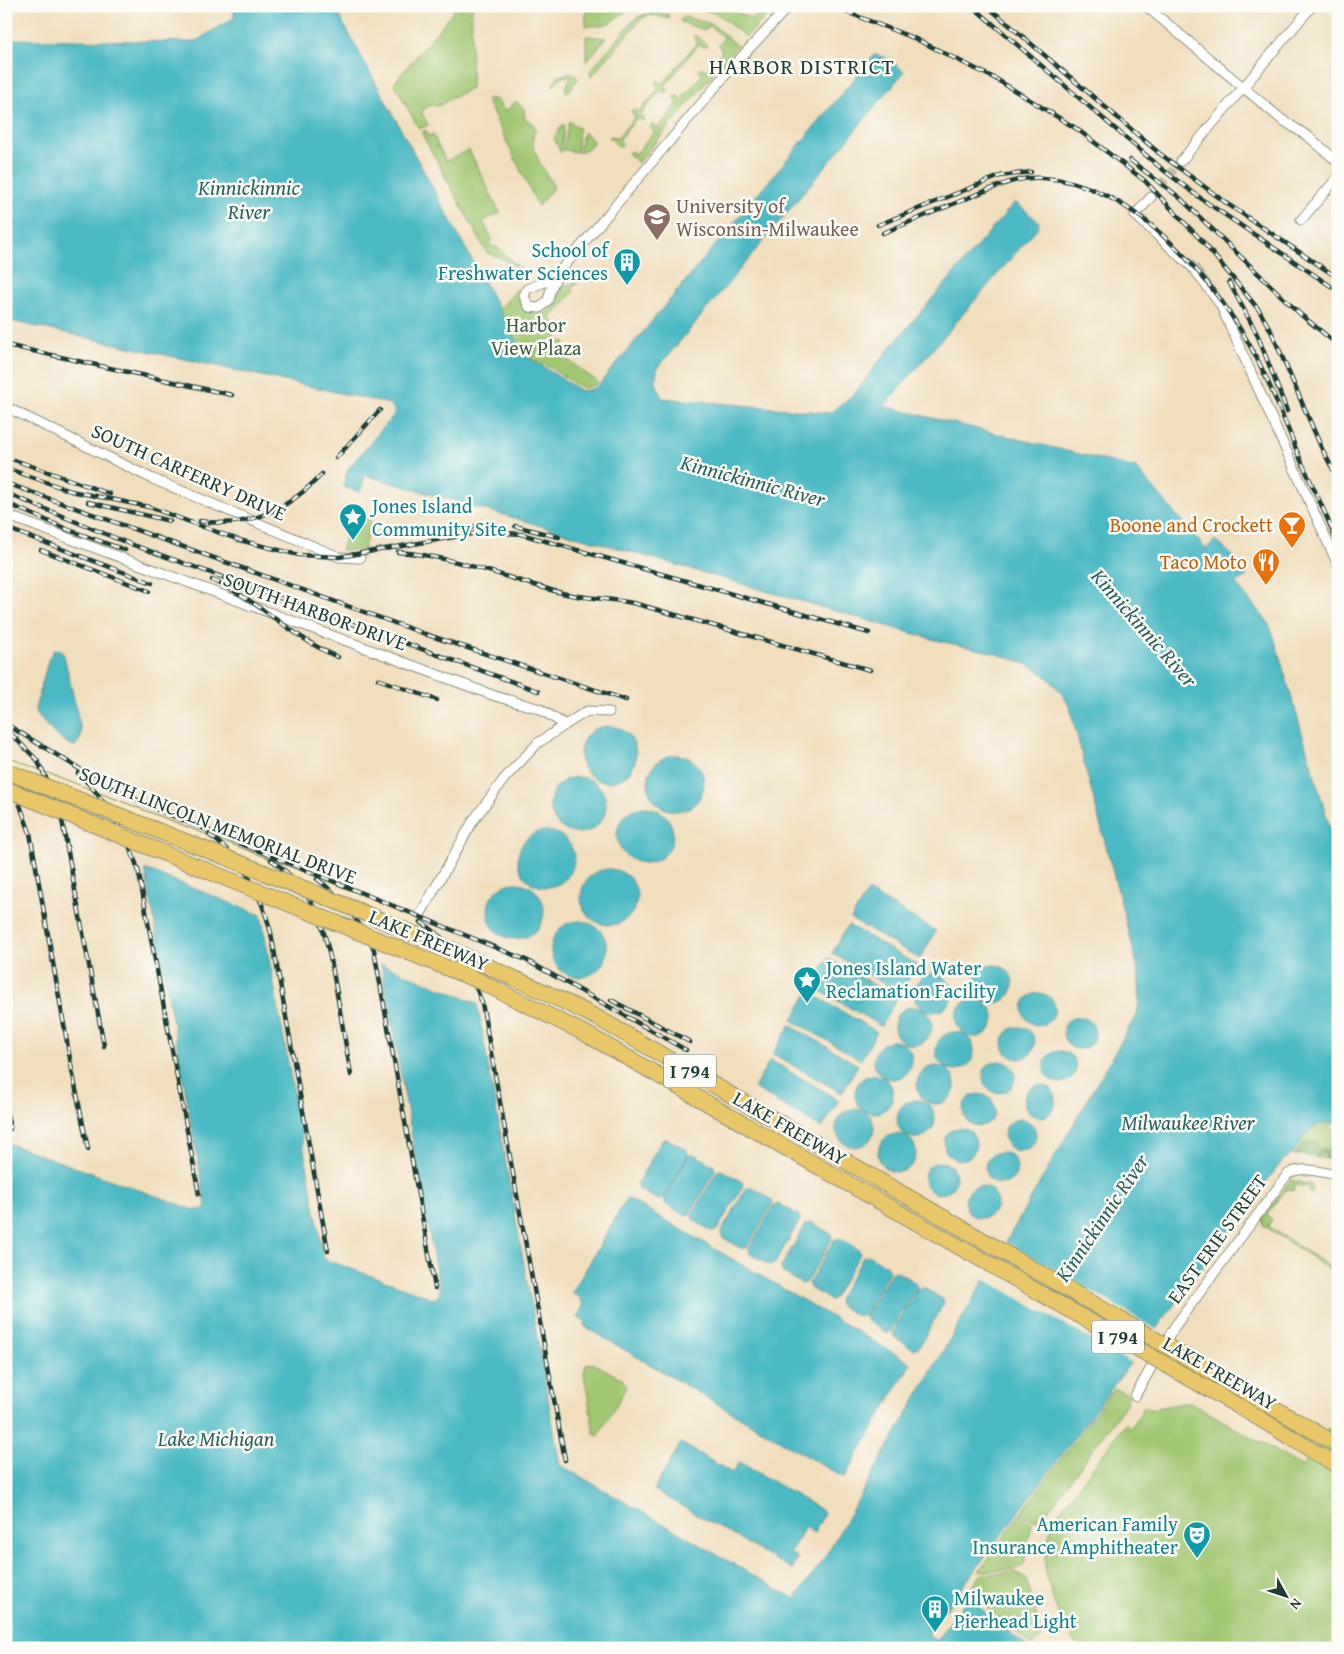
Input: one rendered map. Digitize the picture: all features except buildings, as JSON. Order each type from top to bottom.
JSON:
[{"type":"highway","name":"LAKE FREEWAY","points":[[6,771],[268,874],[501,971],[596,1017],[1338,1445]]},
{"type":"highway","name":"LAKE FREEWAY","points":[[6,789],[477,980],[586,1034],[1239,1406],[1338,1466]]},
{"type":"street","points":[[560,271],[543,306],[532,308],[526,304],[524,296],[527,289],[547,281],[560,271],[733,66],[789,6]]},
{"type":"street","points":[[1146,6],[1244,88],[1338,162]]},
{"type":"street","points":[[1181,161],[1312,6]]},
{"type":"street","points":[[1301,220],[1338,177]]},
{"type":"street","points":[[1151,197],[1136,215],[1194,269],[1220,304],[1338,565]]},
{"type":"street","name":"SOUTH CARFERRY DRIVE","points":[[6,407],[178,490],[339,558],[360,558]]},
{"type":"street","name":"SOUTH HARBOR DRIVE","points":[[6,515],[495,696],[540,709],[565,725]]},
{"type":"street","points":[[416,922],[473,820],[504,779],[538,743],[565,725],[587,711],[608,712]]},
{"type":"street","name":"SOUTH LINCOLN MEMORIAL DRIVE","points":[[6,763],[416,922]]},
{"type":"street","name":"EAST ERIE STREET","points":[[1135,1396],[1175,1326],[1289,1173],[1300,1170],[1338,1175]]},
{"type":"green space","points":[[454,6],[472,6],[471,88],[440,105],[435,106],[434,104],[424,109],[422,113],[428,125],[419,129],[394,83],[453,12]]},
{"type":"green space","points":[[586,6],[634,6],[613,21],[603,25],[586,26]]},
{"type":"green space","points":[[685,6],[721,6],[752,19],[762,13],[768,14],[746,37],[716,13]]},
{"type":"green space","points":[[654,12],[668,14],[669,19],[650,15],[642,18],[591,77],[590,71],[633,21],[640,16]]},
{"type":"green space","points":[[684,17],[712,24],[737,46],[638,163],[628,153],[631,151],[636,154],[654,132],[650,127],[652,124],[658,128],[678,103],[674,98],[677,96],[682,99],[702,75],[698,70],[701,67],[706,70],[722,51],[718,45],[724,38],[710,26],[704,30],[681,22],[680,20]]},
{"type":"green space","points":[[695,35],[707,45],[704,47],[699,44],[665,86],[669,90],[665,93],[661,90],[641,114],[645,118],[643,121],[637,118],[619,140],[623,145],[619,147],[609,137],[617,138],[635,117],[631,111],[634,109],[639,112],[659,88],[655,83],[658,81],[663,84],[697,42],[693,38]]},
{"type":"green space","points":[[586,36],[606,38],[586,62]]},
{"type":"green space","points":[[573,72],[578,79],[567,93],[565,88],[571,78],[570,76],[562,77],[552,87],[558,76]]},
{"type":"green space","points":[[486,99],[494,99],[499,102],[501,108],[506,111],[516,101],[524,109],[525,119],[533,123],[536,130],[533,136],[535,151],[554,187],[538,206]]},
{"type":"green space","points":[[569,121],[579,128],[577,152],[563,150]]},
{"type":"green space","points":[[564,125],[561,153],[554,138]]},
{"type":"green space","points":[[426,130],[429,136],[433,134],[438,145],[435,147],[439,147],[446,161],[469,150],[500,213],[482,222],[492,240],[489,242],[492,248],[496,246],[523,271],[501,258],[487,253],[421,132]]},
{"type":"green space","points":[[583,132],[593,142],[590,147],[579,153]]},
{"type":"green space","name":"Harbor View Plaza","points":[[578,282],[572,289],[574,291],[550,319],[564,331],[556,338],[566,342],[559,350],[565,355],[564,357],[598,382],[596,385],[582,388],[544,364],[542,366],[523,354],[499,310],[518,288],[521,291],[520,303],[522,307],[543,315],[550,310],[560,287]]},
{"type":"green space","points":[[353,515],[371,520],[363,551],[341,550]]},
{"type":"green space","points":[[1323,1122],[1332,1123],[1337,1160],[1290,1154],[1310,1129]]},
{"type":"green space","points":[[1317,1142],[1317,1149],[1335,1150],[1337,1160],[1326,1158],[1325,1152],[1316,1157],[1314,1149],[1309,1156],[1306,1156],[1306,1153],[1295,1155],[1304,1143]]},
{"type":"green space","points":[[1291,1180],[1312,1185],[1313,1193],[1309,1193],[1309,1187],[1295,1185],[1293,1191],[1287,1189],[1267,1215],[1272,1220],[1268,1226],[1338,1272],[1338,1275],[1263,1225],[1262,1217]]},
{"type":"green space","points":[[593,1363],[622,1379],[627,1386],[598,1436],[594,1433],[584,1373],[586,1365]]},
{"type":"green space","points":[[1114,1388],[1129,1395],[1126,1404],[1041,1520],[1036,1521],[1021,1513]]},
{"type":"green space","points":[[1190,1402],[1303,1467],[1328,1428],[1337,1434],[1338,1648],[1081,1648],[1074,1641],[1061,1620],[1051,1594],[1045,1560],[1047,1543],[1057,1515],[1126,1423],[1130,1428],[1145,1406],[1151,1409]]},
{"type":"green space","points":[[1020,1514],[1032,1523],[1024,1564],[1015,1569],[979,1572]]},
{"type":"green space","points":[[1015,1572],[1026,1578],[1042,1636],[1033,1646],[974,1597],[971,1588],[981,1575]]},
{"type":"water","points":[[234,6],[334,6],[523,354],[581,391],[596,388],[875,54],[893,61],[904,72],[657,369],[656,383],[662,398],[831,413],[856,392],[883,356],[1015,202],[1039,222],[1038,227],[884,406],[1136,468],[1206,549],[1215,540],[1234,557],[1247,576],[1235,583],[1268,622],[1274,637],[1334,842],[1338,879],[1338,1123],[1325,1123],[1309,1130],[1291,1155],[1283,1160],[927,1634],[936,1641],[968,1598],[1029,1648],[6,1648],[6,1140],[10,1144],[195,1210],[202,1210],[206,1205],[145,869],[261,915],[324,1259],[435,1299],[440,1293],[381,964],[477,1003],[560,1465],[795,1599],[825,1557],[1135,1019],[1139,1005],[1137,964],[1069,705],[1056,686],[1039,671],[1017,660],[932,639],[365,475],[360,492],[343,487],[348,469],[394,415],[394,409],[390,404],[6,320],[6,39],[194,42],[234,18]]},
{"type":"water","points":[[60,649],[64,655],[81,730],[80,740],[75,746],[70,745],[52,731],[35,709],[49,658],[54,650]]},
{"type":"water","points":[[603,726],[613,726],[628,734],[634,743],[636,754],[634,765],[628,774],[613,782],[603,782],[592,777],[585,770],[580,759],[580,749],[585,738],[592,731]]},
{"type":"water","points":[[671,755],[681,755],[696,763],[702,772],[704,783],[702,794],[696,803],[681,811],[671,811],[660,806],[653,799],[648,788],[648,778],[653,767],[660,760]]},
{"type":"water","points":[[573,777],[583,777],[598,785],[604,794],[606,805],[604,816],[598,825],[583,833],[573,833],[562,828],[555,821],[550,810],[550,800],[555,789],[562,782]]},
{"type":"water","points":[[640,807],[650,807],[665,815],[671,824],[673,835],[671,846],[665,855],[650,863],[640,863],[629,858],[622,851],[617,840],[617,830],[622,819],[629,812]]},
{"type":"water","points":[[541,831],[551,831],[566,839],[572,848],[574,859],[572,870],[566,879],[551,887],[541,887],[530,882],[523,875],[518,864],[518,854],[523,843],[530,836]]},
{"type":"water","points":[[604,869],[614,869],[629,877],[635,886],[637,897],[635,908],[629,917],[614,925],[604,925],[593,920],[586,913],[581,902],[581,892],[586,881],[593,874]]},
{"type":"water","points":[[511,883],[521,883],[536,891],[542,900],[544,911],[542,922],[536,931],[521,939],[511,939],[500,934],[493,927],[488,916],[488,906],[493,895],[500,888]]},
{"type":"water","points":[[868,891],[936,931],[920,959],[851,919]]},
{"type":"water","points":[[574,921],[584,921],[599,929],[605,938],[607,949],[605,960],[599,969],[584,977],[574,977],[563,972],[556,965],[551,954],[551,944],[556,933],[563,926]]},
{"type":"water","points":[[848,925],[917,965],[900,993],[832,953]]},
{"type":"water","points":[[828,958],[897,998],[881,1026],[812,986]]},
{"type":"water","points":[[994,965],[1007,971],[1013,984],[1007,997],[994,1003],[981,997],[975,984],[981,971]]},
{"type":"water","points":[[933,974],[946,980],[952,993],[946,1006],[933,1012],[920,1006],[914,993],[920,980]]},
{"type":"water","points":[[809,992],[877,1032],[861,1060],[792,1020]]},
{"type":"water","points":[[1039,993],[1045,994],[1050,998],[1054,1003],[1054,1015],[1050,1020],[1045,1024],[1039,1025],[1033,1024],[1028,1020],[1024,1015],[1023,1009],[1024,1003],[1028,998],[1033,994]]},
{"type":"water","points":[[975,999],[988,1005],[994,1018],[988,1031],[975,1037],[962,1031],[956,1018],[962,1005]]},
{"type":"water","points":[[913,1007],[926,1013],[932,1026],[926,1039],[913,1045],[900,1039],[894,1026],[900,1013]]},
{"type":"water","points":[[1079,1017],[1085,1018],[1090,1022],[1094,1027],[1094,1039],[1090,1044],[1085,1048],[1079,1049],[1073,1048],[1068,1044],[1064,1039],[1063,1033],[1064,1027],[1068,1022],[1073,1018]]},
{"type":"water","points":[[790,1025],[858,1065],[842,1093],[773,1054]]},
{"type":"water","points":[[1019,1027],[1025,1028],[1030,1032],[1034,1037],[1034,1049],[1030,1054],[1025,1058],[1019,1059],[1013,1058],[1008,1054],[1004,1049],[1003,1043],[1004,1037],[1008,1032],[1013,1028]]},
{"type":"water","points":[[955,1032],[968,1038],[974,1051],[968,1064],[955,1070],[942,1064],[936,1051],[942,1038]]},
{"type":"water","points":[[893,1041],[906,1047],[912,1060],[906,1073],[893,1079],[880,1073],[874,1060],[880,1047]]},
{"type":"water","points":[[1060,1051],[1066,1052],[1071,1056],[1075,1061],[1075,1073],[1071,1078],[1066,1082],[1060,1083],[1054,1082],[1049,1078],[1045,1073],[1044,1067],[1045,1061],[1049,1056],[1054,1052]]},
{"type":"water","points":[[770,1060],[839,1100],[822,1128],[754,1088]]},
{"type":"water","points":[[999,1061],[1005,1062],[1010,1066],[1014,1071],[1014,1083],[1010,1088],[1005,1092],[999,1093],[993,1092],[988,1088],[984,1083],[983,1077],[984,1071],[988,1066],[993,1062]]},
{"type":"water","points":[[936,1066],[949,1072],[955,1085],[949,1098],[936,1104],[923,1098],[917,1085],[923,1072]]},
{"type":"water","points":[[874,1075],[887,1081],[893,1094],[887,1107],[874,1113],[861,1107],[855,1094],[861,1081]]},
{"type":"water","points":[[1040,1085],[1046,1086],[1051,1090],[1055,1095],[1055,1107],[1051,1112],[1046,1116],[1040,1117],[1034,1116],[1029,1112],[1025,1107],[1024,1101],[1025,1095],[1029,1090],[1034,1086]]},
{"type":"water","points":[[979,1094],[985,1095],[990,1099],[994,1104],[994,1116],[990,1121],[985,1125],[979,1126],[973,1125],[968,1121],[964,1116],[963,1110],[964,1104],[968,1099],[973,1095]]},
{"type":"water","points":[[916,1100],[929,1106],[935,1119],[929,1132],[916,1138],[903,1132],[897,1119],[903,1106]]},
{"type":"water","points":[[855,1109],[868,1115],[874,1128],[868,1141],[855,1147],[842,1141],[836,1128],[842,1115]]},
{"type":"water","points":[[1020,1119],[1026,1120],[1031,1124],[1035,1129],[1035,1141],[1031,1146],[1026,1150],[1020,1151],[1014,1150],[1009,1146],[1005,1141],[1004,1135],[1005,1129],[1009,1124],[1014,1120]]},
{"type":"water","points":[[960,1128],[966,1129],[971,1133],[975,1138],[975,1150],[971,1155],[966,1159],[960,1160],[954,1159],[949,1155],[945,1150],[944,1144],[945,1138],[949,1133],[954,1129]]},
{"type":"water","points":[[897,1134],[910,1140],[916,1153],[910,1166],[897,1172],[884,1166],[878,1153],[884,1140]]},
{"type":"water","points":[[667,1139],[687,1150],[688,1155],[663,1199],[658,1200],[638,1189],[637,1184],[662,1140]]},
{"type":"water","points":[[1001,1152],[1007,1153],[1012,1157],[1016,1162],[1016,1174],[1012,1179],[1007,1183],[1001,1184],[995,1183],[990,1179],[986,1174],[985,1168],[986,1162],[990,1157],[995,1153]]},
{"type":"water","points":[[694,1154],[714,1166],[715,1170],[690,1214],[685,1215],[665,1204],[664,1199],[689,1155]]},
{"type":"water","points":[[940,1162],[946,1163],[951,1167],[955,1172],[955,1184],[951,1189],[946,1193],[940,1194],[934,1193],[929,1189],[925,1184],[924,1178],[925,1172],[929,1167],[934,1163]]},
{"type":"water","points":[[722,1170],[742,1182],[743,1186],[717,1230],[713,1232],[693,1220],[692,1215],[717,1171]]},
{"type":"water","points":[[981,1186],[987,1187],[992,1191],[996,1196],[996,1208],[992,1213],[987,1217],[981,1218],[975,1217],[970,1213],[966,1208],[965,1202],[966,1196],[970,1191],[975,1187]]},
{"type":"water","points":[[752,1187],[771,1199],[773,1203],[747,1247],[742,1249],[722,1237],[721,1232],[746,1189]]},
{"type":"water","points":[[627,1198],[911,1363],[844,1478],[584,1326],[586,1321],[577,1317],[584,1304],[580,1301],[581,1298],[572,1293]]},
{"type":"water","points":[[779,1204],[799,1215],[800,1220],[775,1263],[770,1265],[750,1254],[749,1248],[774,1205]]},
{"type":"water","points":[[811,1222],[831,1234],[832,1239],[807,1282],[802,1284],[782,1272],[781,1267],[806,1224]]},
{"type":"water","points":[[839,1238],[859,1250],[860,1254],[834,1298],[830,1300],[810,1288],[809,1283],[834,1240]]},
{"type":"water","points":[[868,1255],[888,1267],[889,1272],[864,1315],[859,1317],[839,1305],[838,1300],[863,1257]]},
{"type":"water","points":[[896,1271],[916,1283],[917,1288],[891,1331],[887,1333],[867,1321],[865,1316],[891,1273]]},
{"type":"water","points":[[923,1287],[943,1299],[944,1303],[919,1347],[914,1349],[894,1337],[893,1332],[918,1289]]},
{"type":"water","points":[[681,1443],[732,1473],[739,1462],[823,1511],[824,1514],[814,1533],[805,1527],[790,1553],[798,1559],[792,1569],[654,1490]]},
{"type":"pier","points":[[1004,1241],[1157,1330],[1132,1363],[983,1278]]},
{"type":"tunnel","points":[[1151,197],[1181,161]]},
{"type":"railway","points":[[831,6],[916,39],[996,79],[1077,129],[1145,181],[1203,242],[1259,310],[1271,331],[1322,449],[1338,479]]},
{"type":"railway","points":[[972,6],[1162,169],[1203,200],[1338,291]]},
{"type":"railway","points":[[987,6],[1159,153],[1229,205],[1338,278]]},
{"type":"railway","points":[[1130,160],[1179,197],[1300,314],[1338,345]]},
{"type":"railway","points":[[878,225],[1000,176],[1031,172]]},
{"type":"railway","points":[[883,233],[992,188],[1012,181],[1033,178],[1076,184],[1109,197],[1139,216],[1168,240],[1195,268],[1238,326],[1267,380],[1338,546]]},
{"type":"railway","points":[[1229,282],[1257,334],[1287,411]]},
{"type":"railway","points":[[6,345],[232,395]]},
{"type":"railway","points":[[336,458],[380,410]]},
{"type":"railway","points":[[6,457],[110,494]]},
{"type":"railway","points":[[6,468],[71,491],[149,507],[239,540],[299,555],[339,557],[471,534],[489,532],[521,534],[869,633]]},
{"type":"railway","points":[[200,521],[235,522],[267,514],[296,497],[322,474]]},
{"type":"railway","points":[[6,483],[425,634],[626,700]]},
{"type":"railway","points":[[6,493],[125,542],[538,691]]},
{"type":"railway","points":[[88,502],[170,521]]},
{"type":"railway","points":[[6,503],[69,530],[125,550]]},
{"type":"railway","points":[[444,533],[478,526]]},
{"type":"railway","points":[[515,526],[559,537]]},
{"type":"railway","points":[[6,528],[152,583]]},
{"type":"railway","points":[[41,550],[149,591]]},
{"type":"railway","points":[[398,552],[440,558],[562,593],[637,604],[870,670]]},
{"type":"railway","points":[[212,580],[245,597],[305,640],[338,657]]},
{"type":"railway","points":[[378,679],[437,700]]},
{"type":"railway","points":[[6,724],[106,785],[158,810],[526,960],[686,1050]]},
{"type":"railway","points":[[10,733],[37,760],[59,804],[104,1046]]},
{"type":"railway","points":[[6,766],[30,833],[88,1149]]},
{"type":"railway","points":[[78,773],[114,817],[138,869],[199,1194]]},
{"type":"railway","points":[[209,835],[232,854],[241,866],[256,890],[267,918],[328,1251]]},
{"type":"railway","points":[[271,860],[287,872],[300,886],[310,900],[324,932],[351,1075]]},
{"type":"railway","points":[[317,879],[343,902],[363,930],[374,950],[435,1288]]},
{"type":"railway","points":[[421,922],[441,938],[458,957],[472,979],[482,1003],[565,1460]]},
{"type":"railway","points":[[611,1000],[690,1042]]},
{"type":"railway","points":[[6,1109],[10,1129]]},
{"type":"place","name":"University of Wisconsin-Milwaukee","points":[[657,241]]},
{"type":"place","name":"School of Freshwater Sciences","points":[[627,286]]},
{"type":"place","name":"Jones Island Community Site","points":[[353,541]]},
{"type":"place","name":"Boone and Crockett","points":[[1292,549]]},
{"type":"place","name":"Taco Moto","points":[[1266,586]]},
{"type":"place","name":"Jones Island Water Reclamation Facility","points":[[807,1004]]},
{"type":"place","name":"American Family Insurance Amphitheater","points":[[1197,1559]]},
{"type":"place","name":"Milwaukee Pierhead Light","points":[[935,1633]]},
{"type":"district","name":"HARBOR DISTRICT","points":[[802,66]]},
{"type":"water label","name":"Kinnickinnic River","points":[[249,200]]},
{"type":"water label","name":"Kinnickinnic River","points":[[753,481]]},
{"type":"water label","name":"Kinnickinnic River","points":[[1144,628]]},
{"type":"water label","name":"Milwaukee River","points":[[1188,1123]]},
{"type":"water label","name":"Kinnickinnic River","points":[[1102,1218]]},
{"type":"water label","name":"Lake Michigan","points":[[216,1439]]}]
